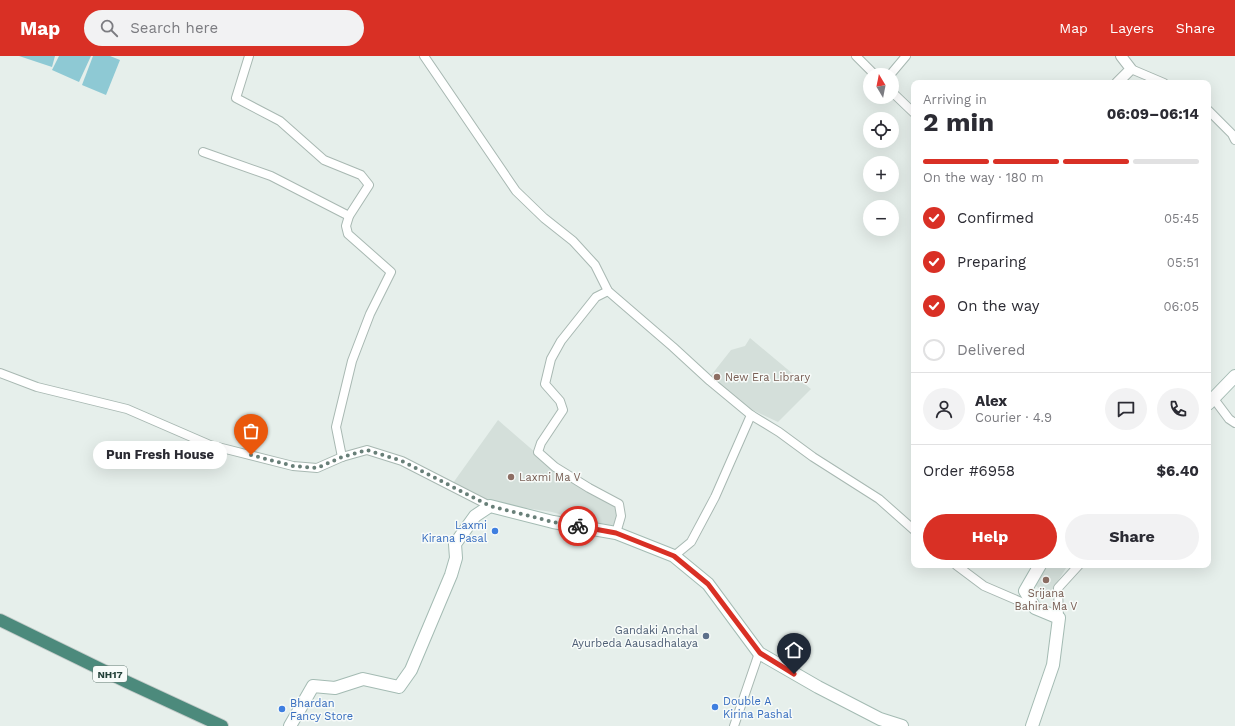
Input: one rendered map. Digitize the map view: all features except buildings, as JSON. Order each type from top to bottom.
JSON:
[{"type":"highway","name":"NH17","points":[[0,620],[127,682],[222,726]]},
{"type":"main road","points":[[1211,401],[1235,376]]},
{"type":"main road","points":[[290,726],[313,686],[335,688],[362,679],[399,686],[411,670],[450,575],[456,558],[455,544],[475,516],[490,506],[553,522],[616,533],[674,556],[708,584],[760,653],[818,687],[880,718],[902,726]]},
{"type":"main road","points":[[1032,726],[1053,665],[1059,618],[1035,608],[1026,591],[1038,568]]},
{"type":"street","points":[[249,56],[236,98],[280,121],[324,160],[361,175],[369,185],[350,216],[346,226],[348,234],[391,272],[370,314],[352,361],[336,427],[342,457]]},
{"type":"street","points":[[424,56],[516,191],[544,218],[573,241],[595,265],[608,291],[673,346],[710,381],[751,414],[813,457],[879,499],[911,527]]},
{"type":"street","points":[[856,56],[868,68]]},
{"type":"street","points":[[896,68],[906,56]]},
{"type":"street","points":[[1121,56],[1131,69],[1157,80]]},
{"type":"street","points":[[1120,80],[1131,69]]},
{"type":"street","points":[[899,99],[911,110]]},
{"type":"street","points":[[1211,113],[1232,134],[1235,140]]},
{"type":"street","points":[[203,152],[271,176],[350,216]]},
{"type":"street","points":[[608,291],[596,297],[588,306],[561,341],[551,359],[546,384],[560,401],[563,410],[541,443],[538,452],[555,467],[619,504],[621,516],[616,533]]},
{"type":"street","points":[[0,374],[37,387],[127,409],[210,445],[293,466],[317,468],[342,457],[367,450],[402,461],[490,506]]},
{"type":"street","points":[[1211,401],[1235,423]]},
{"type":"street","points":[[674,556],[691,542],[715,497],[751,414]]},
{"type":"street","points":[[960,568],[984,586],[1035,608]]},
{"type":"street","points":[[1059,618],[1058,588],[1076,568]]},
{"type":"street","points":[[734,726],[760,653]]},
{"type":"shaded area","points":[[750,338],[811,389],[778,422],[742,405],[709,378],[731,350],[745,346]]},
{"type":"shaded area","name":"Laxmi Ma V","points":[[498,420],[536,453],[615,505],[619,514],[611,529],[552,512],[512,506],[482,499],[453,483]]},
{"type":"shaded area","name":"Srijana Bahira Ma V","points":[[1041,568],[1066,568],[1049,595],[1033,584]]},
{"type":"water","points":[[19,56],[55,56],[52,67]]},
{"type":"water","points":[[59,56],[91,56],[79,82],[52,70]]},
{"type":"water","points":[[93,56],[110,56],[120,60],[106,95],[82,85]]},
{"type":"way so far","points":[[251,455],[293,466],[317,468],[342,457],[367,450],[402,461],[490,506],[553,522],[578,526]]},
{"type":"place","name":"New Era Library","points":[[717,377]]},
{"type":"place","name":"Pun Fresh House","points":[[251,455]]},
{"type":"place","name":"Laxmi Ma V","points":[[511,477]]},
{"type":"place","name":"Laxmi Kirana Pasal","points":[[495,531]]},
{"type":"place","name":"Srijana Bahira Ma V","points":[[1046,580]]},
{"type":"place","name":"Gandaki Anchal Ayurbeda Aausadhalaya","points":[[706,636]]},
{"type":"place","name":"Double A Kirina Pashal","points":[[715,707]]},
{"type":"place","name":"Bhardan Fancy Store","points":[[282,709]]},
{"type":"route","points":[[578,526],[616,533],[674,556],[708,584],[760,653],[794,674]]}]
